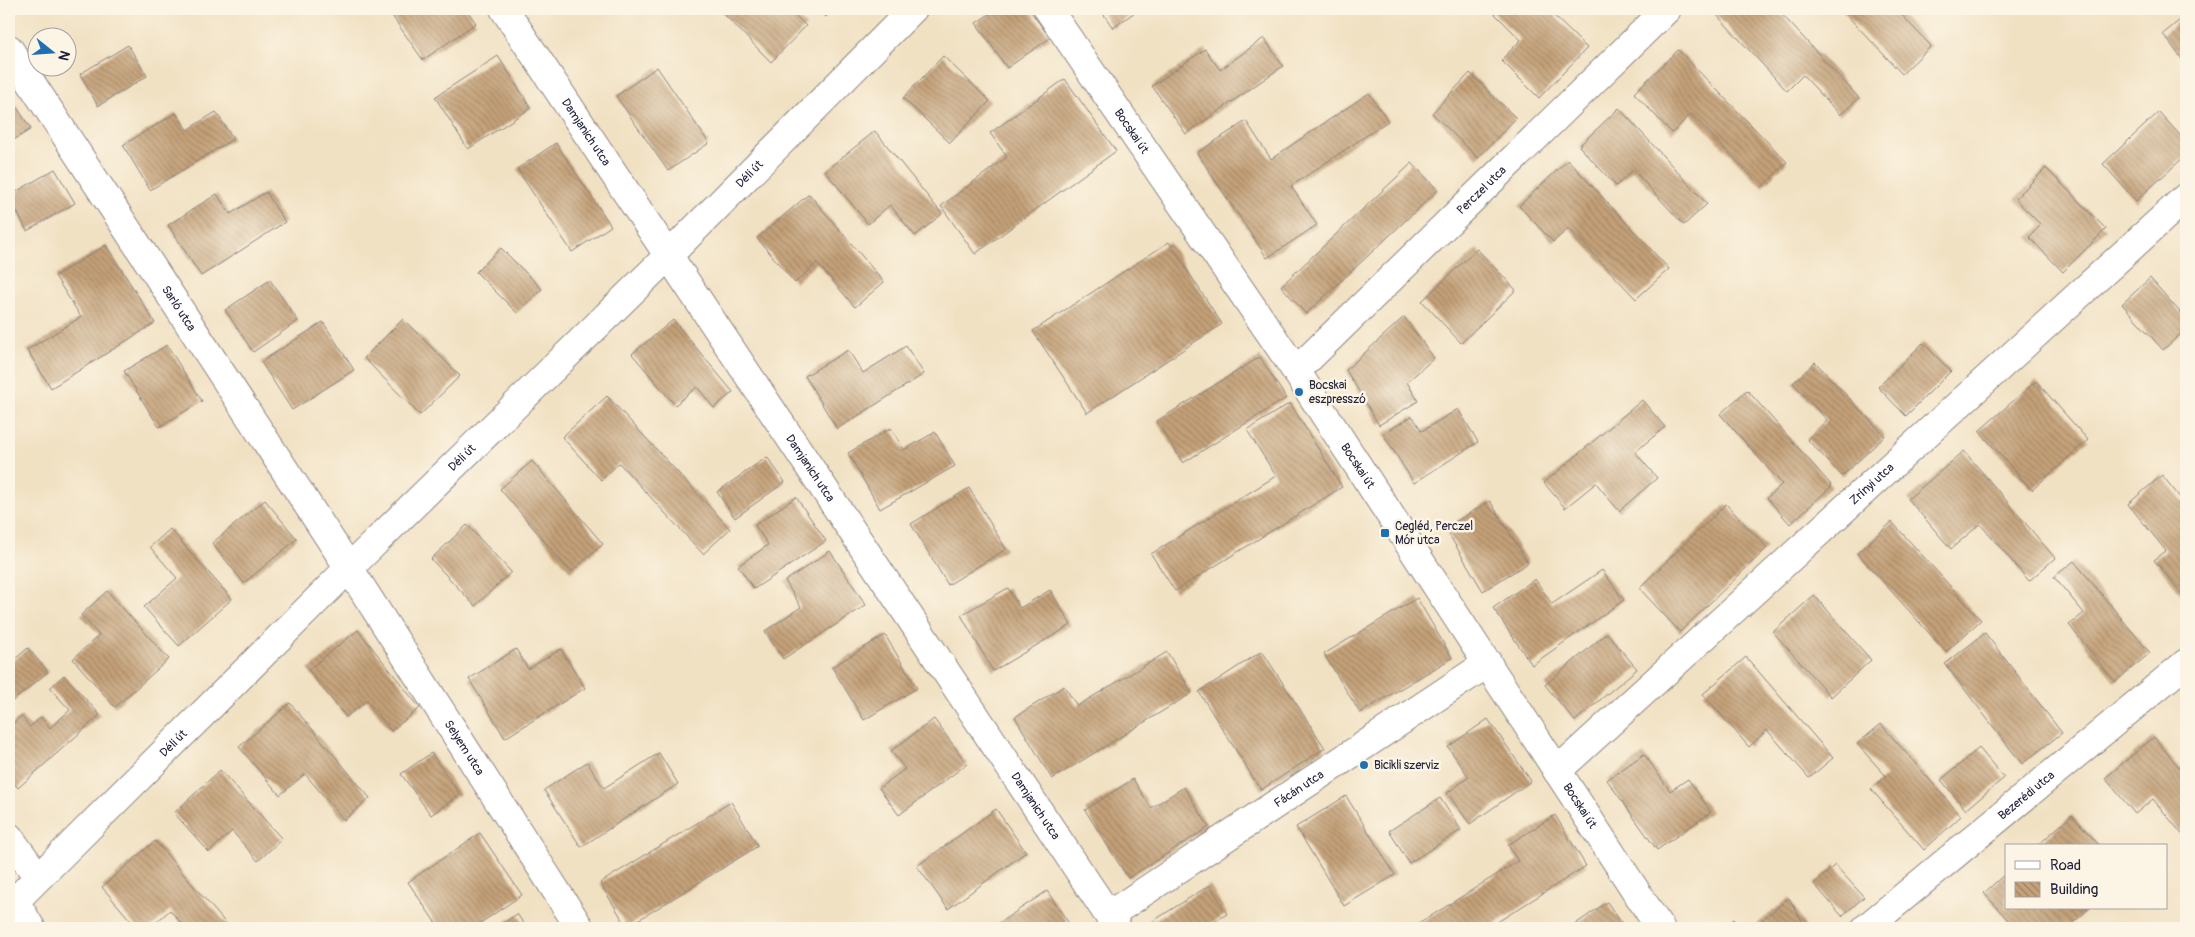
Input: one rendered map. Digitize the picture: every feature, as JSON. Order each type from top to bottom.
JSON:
[{"type":"street","name":"Damjanich utca","points":[[504,9],[1113,922]]},
{"type":"street","name":"Déli út","points":[[12,904],[348,568],[668,256],[913,9]]},
{"type":"street","name":"Bocskai út","points":[[1048,9],[1296,371],[1660,928]]},
{"type":"street","name":"Perczel utca","points":[[1296,371],[1667,9]]},
{"type":"street","name":"Sarló utca","points":[[9,49],[348,568]]},
{"type":"street","name":"Zrínyi utca","points":[[1557,771],[2186,197]]},
{"type":"street","name":"Selyem utca","points":[[348,568],[580,928]]},
{"type":"street","name":"Fácán utca","points":[[1113,922],[1488,663]]},
{"type":"street","name":"Bezerédi utca","points":[[1866,928],[2186,663]]},
{"type":"street","points":[[9,837],[38,877]]},
{"type":"street","points":[[12,904],[32,928]]},
{"type":"building","points":[[466,9],[476,23],[423,60],[388,10]]},
{"type":"building","points":[[719,9],[789,9],[806,26],[771,62]]},
{"type":"building","points":[[817,9],[834,9],[826,17]]},
{"type":"building","points":[[997,9],[1029,9],[1050,38],[1007,68],[976,23]]},
{"type":"building","points":[[1100,9],[1139,9],[1113,28]]},
{"type":"building","points":[[1490,9],[1547,9],[1587,48],[1539,98],[1501,60],[1521,40]]},
{"type":"building","points":[[1719,9],[1777,9],[1859,98],[1840,115],[1803,75],[1787,91],[1715,13]]},
{"type":"building","points":[[1841,9],[1896,9],[1931,46],[1902,74]]},
{"type":"building","points":[[2186,15],[2186,64],[2163,34]]},
{"type":"building","points":[[1264,38],[1283,66],[1186,134],[1152,86],[1205,49],[1220,70]]},
{"type":"building","points":[[128,45],[147,76],[98,106],[80,74]]},
{"type":"building","points":[[1678,50],[1787,162],[1762,187],[1691,114],[1672,133],[1634,93]]},
{"type":"building","points":[[498,56],[531,108],[468,149],[435,97]]},
{"type":"building","points":[[943,56],[990,101],[950,143],[903,98]]},
{"type":"building","points":[[657,67],[709,143],[668,171],[616,96]]},
{"type":"building","points":[[1470,73],[1516,118],[1478,158],[1432,113]]},
{"type":"building","points":[[1065,79],[1116,151],[975,254],[941,206],[1007,157],[990,133]]},
{"type":"building","points":[[1369,93],[1388,121],[1291,186],[1317,225],[1267,258],[1197,153],[1246,121],[1271,159]]},
{"type":"building","points":[[9,95],[31,129],[9,143]]},
{"type":"building","points":[[1619,108],[1707,204],[1684,225],[1633,170],[1616,186],[1579,146]]},
{"type":"building","points":[[216,112],[233,139],[150,190],[123,145],[176,113],[187,130]]},
{"type":"building","points":[[2159,112],[2186,142],[2186,155],[2136,201],[2103,164]]},
{"type":"building","points":[[875,131],[942,214],[915,236],[890,205],[868,224],[825,171]]},
{"type":"building","points":[[556,143],[611,226],[572,252],[517,169]]},
{"type":"building","points":[[1568,160],[1669,269],[1636,299],[1569,228],[1553,242],[1519,206]]},
{"type":"building","points":[[1412,163],[1438,190],[1306,314],[1281,286]]},
{"type":"building","points":[[2046,168],[2106,229],[2063,272],[2029,237],[2041,225],[2015,199]]},
{"type":"building","points":[[55,169],[75,203],[27,231],[9,196]]},
{"type":"building","points":[[266,192],[285,222],[201,276],[168,225],[217,194],[230,214]]},
{"type":"building","points":[[809,194],[884,282],[855,307],[817,263],[795,283],[757,238]]},
{"type":"building","points":[[1169,242],[1222,324],[1087,413],[1033,331]]},
{"type":"building","points":[[106,245],[155,323],[51,388],[27,350],[81,317],[55,276]]},
{"type":"building","points":[[501,248],[542,289],[517,313],[476,272]]},
{"type":"building","points":[[1477,249],[1516,290],[1461,343],[1422,301]]},
{"type":"building","points":[[2150,278],[2186,319],[2186,329],[2163,350],[2122,304]]},
{"type":"building","points":[[270,280],[298,321],[253,352],[225,310]]},
{"type":"building","points":[[1404,317],[1434,358],[1407,382],[1418,401],[1379,425],[1346,370]]},
{"type":"building","points":[[403,319],[460,376],[420,415],[364,358]]},
{"type":"building","points":[[673,320],[733,392],[714,408],[697,387],[675,405],[632,354]]},
{"type":"building","points":[[323,322],[354,370],[292,410],[261,362]]},
{"type":"building","points":[[1923,343],[1951,371],[1906,416],[1878,387]]},
{"type":"building","points":[[167,345],[202,401],[159,427],[124,371]]},
{"type":"building","points":[[906,346],[924,374],[837,429],[805,376],[848,350],[863,373]]},
{"type":"building","points":[[1260,357],[1286,398],[1183,463],[1157,421]]},
{"type":"building","points":[[1815,362],[1885,436],[1842,476],[1807,439],[1827,420],[1793,383]]},
{"type":"building","points":[[2036,381],[2088,440],[2032,490],[1979,431]]},
{"type":"building","points":[[1747,390],[1832,486],[1790,524],[1767,498],[1782,484],[1720,414]]},
{"type":"building","points":[[607,396],[730,529],[703,554],[619,463],[601,480],[562,437]]},
{"type":"building","points":[[1642,400],[1665,427],[1635,452],[1657,478],[1619,511],[1596,483],[1565,508],[1544,483]]},
{"type":"building","points":[[1290,403],[1342,487],[1175,591],[1151,554],[1276,476],[1247,430]]},
{"type":"building","points":[[1458,409],[1478,442],[1414,483],[1383,434],[1412,416],[1422,431]]},
{"type":"building","points":[[891,428],[904,450],[935,432],[955,466],[880,509],[848,453]]},
{"type":"building","points":[[1964,451],[2055,558],[2029,581],[1980,524],[1951,549],[1908,499]]},
{"type":"building","points":[[767,457],[785,482],[735,518],[717,492]]},
{"type":"building","points":[[532,461],[603,544],[571,572],[500,489]]},
{"type":"building","points":[[2162,475],[2186,505],[2186,599],[2154,560],[2166,551],[2128,504]]},
{"type":"building","points":[[969,488],[1006,549],[948,585],[911,524]]},
{"type":"building","points":[[796,497],[826,541],[754,589],[738,566],[768,545],[755,525]]},
{"type":"building","points":[[265,500],[297,539],[244,583],[212,543]]},
{"type":"building","points":[[1490,501],[1528,563],[1483,591],[1445,528]]},
{"type":"building","points":[[1726,504],[1767,548],[1680,632],[1639,588]]},
{"type":"building","points":[[1892,522],[1981,620],[1946,652],[1857,553]]},
{"type":"building","points":[[467,525],[511,572],[475,606],[431,559]]},
{"type":"building","points":[[170,529],[232,599],[179,646],[144,607],[177,578],[150,547]]},
{"type":"building","points":[[830,551],[866,605],[783,659],[765,631],[801,607],[785,581]]},
{"type":"building","points":[[2074,561],[2150,653],[2115,682],[2069,625],[2084,613],[2054,577]]},
{"type":"building","points":[[1602,570],[1624,600],[1532,665],[1493,608],[1535,579],[1552,604]]},
{"type":"building","points":[[1008,588],[1020,608],[1050,590],[1071,625],[993,671],[961,615]]},
{"type":"building","points":[[107,591],[169,659],[115,707],[73,659],[99,635],[81,615]]},
{"type":"building","points":[[1814,595],[1871,660],[1831,697],[1773,632]]},
{"type":"building","points":[[1417,598],[1452,658],[1360,713],[1324,654]]},
{"type":"building","points":[[358,630],[420,708],[391,731],[367,700],[346,717],[308,670]]},
{"type":"building","points":[[1607,633],[1637,669],[1575,721],[1545,685]]},
{"type":"building","points":[[1985,633],[2062,733],[2022,764],[1945,664]]},
{"type":"building","points":[[885,635],[917,688],[864,720],[832,667]]},
{"type":"building","points":[[28,648],[48,672],[9,704],[9,664]]},
{"type":"building","points":[[516,649],[528,669],[561,649],[585,688],[505,738],[469,679]]},
{"type":"building","points":[[1262,651],[1325,748],[1261,790],[1199,692]]},
{"type":"building","points":[[1167,652],[1192,693],[1052,779],[1015,717],[1064,686],[1077,706]]},
{"type":"building","points":[[1746,657],[1833,758],[1809,778],[1767,730],[1749,747],[1703,694]]},
{"type":"building","points":[[64,675],[100,715],[18,788],[9,777],[9,727],[21,716],[30,727],[41,717],[50,728],[70,710],[50,688]]},
{"type":"building","points":[[290,703],[370,798],[344,820],[305,774],[280,795],[239,747]]},
{"type":"building","points":[[934,719],[967,764],[899,815],[879,788],[905,769],[891,751]]},
{"type":"building","points":[[1488,719],[1531,781],[1470,824],[1447,793],[1469,777],[1448,747]]},
{"type":"building","points":[[1881,724],[1961,816],[1924,850],[1871,789],[1886,776],[1857,744]]},
{"type":"building","points":[[2154,737],[2186,776],[2186,839],[2153,799],[2135,814],[2105,778]]},
{"type":"building","points":[[1979,748],[2004,778],[1966,810],[1941,780]]},
{"type":"building","points":[[431,753],[460,794],[431,815],[401,774]]},
{"type":"building","points":[[659,753],[678,784],[581,847],[544,790],[587,762],[604,788]]},
{"type":"building","points":[[1644,754],[1670,791],[1688,779],[1711,812],[1657,850],[1607,780]]},
{"type":"building","points":[[220,770],[282,839],[258,861],[232,831],[209,852],[174,813]]},
{"type":"building","points":[[1133,779],[1151,808],[1184,787],[1209,827],[1128,878],[1085,810]]},
{"type":"building","points":[[1346,796],[1395,875],[1344,906],[1296,827]]},
{"type":"building","points":[[1440,798],[1461,830],[1409,863],[1389,831]]},
{"type":"building","points":[[731,802],[758,846],[627,927],[600,883]]},
{"type":"building","points":[[996,809],[1026,852],[948,909],[917,866]]},
{"type":"building","points":[[1555,815],[1586,866],[1488,928],[1412,928],[1518,861],[1508,845]]},
{"type":"building","points":[[2072,815],[2098,844],[2039,844]]},
{"type":"building","points":[[480,833],[522,895],[473,928],[439,928],[408,882]]},
{"type":"building","points":[[155,841],[228,928],[185,928],[170,910],[150,928],[137,928],[102,887]]},
{"type":"building","points":[[1835,865],[1864,897],[1842,916],[1814,884]]},
{"type":"building","points":[[2005,874],[2005,910],[2088,910],[2067,928],[2015,928],[1984,893]]},
{"type":"building","points":[[1210,885],[1227,914],[1207,928],[1153,928],[1150,923]]},
{"type":"building","points":[[1047,891],[1072,928],[998,928],[996,925]]},
{"type":"building","points":[[1789,898],[1806,928],[1752,928]]},
{"type":"building","points":[[1607,902],[1625,928],[1570,928]]},
{"type":"building","points":[[517,914],[527,928],[496,928]]},
{"type":"building","points":[[1734,919],[1740,928],[1722,928]]},
{"type":"place","name":"Bocskai eszpresszó","points":[[1299,392]]},
{"type":"place","name":"Cegléd, Perczel Mór utca","points":[[1385,533]]},
{"type":"place","name":"Bicikli szerviz","points":[[1364,765]]}]
